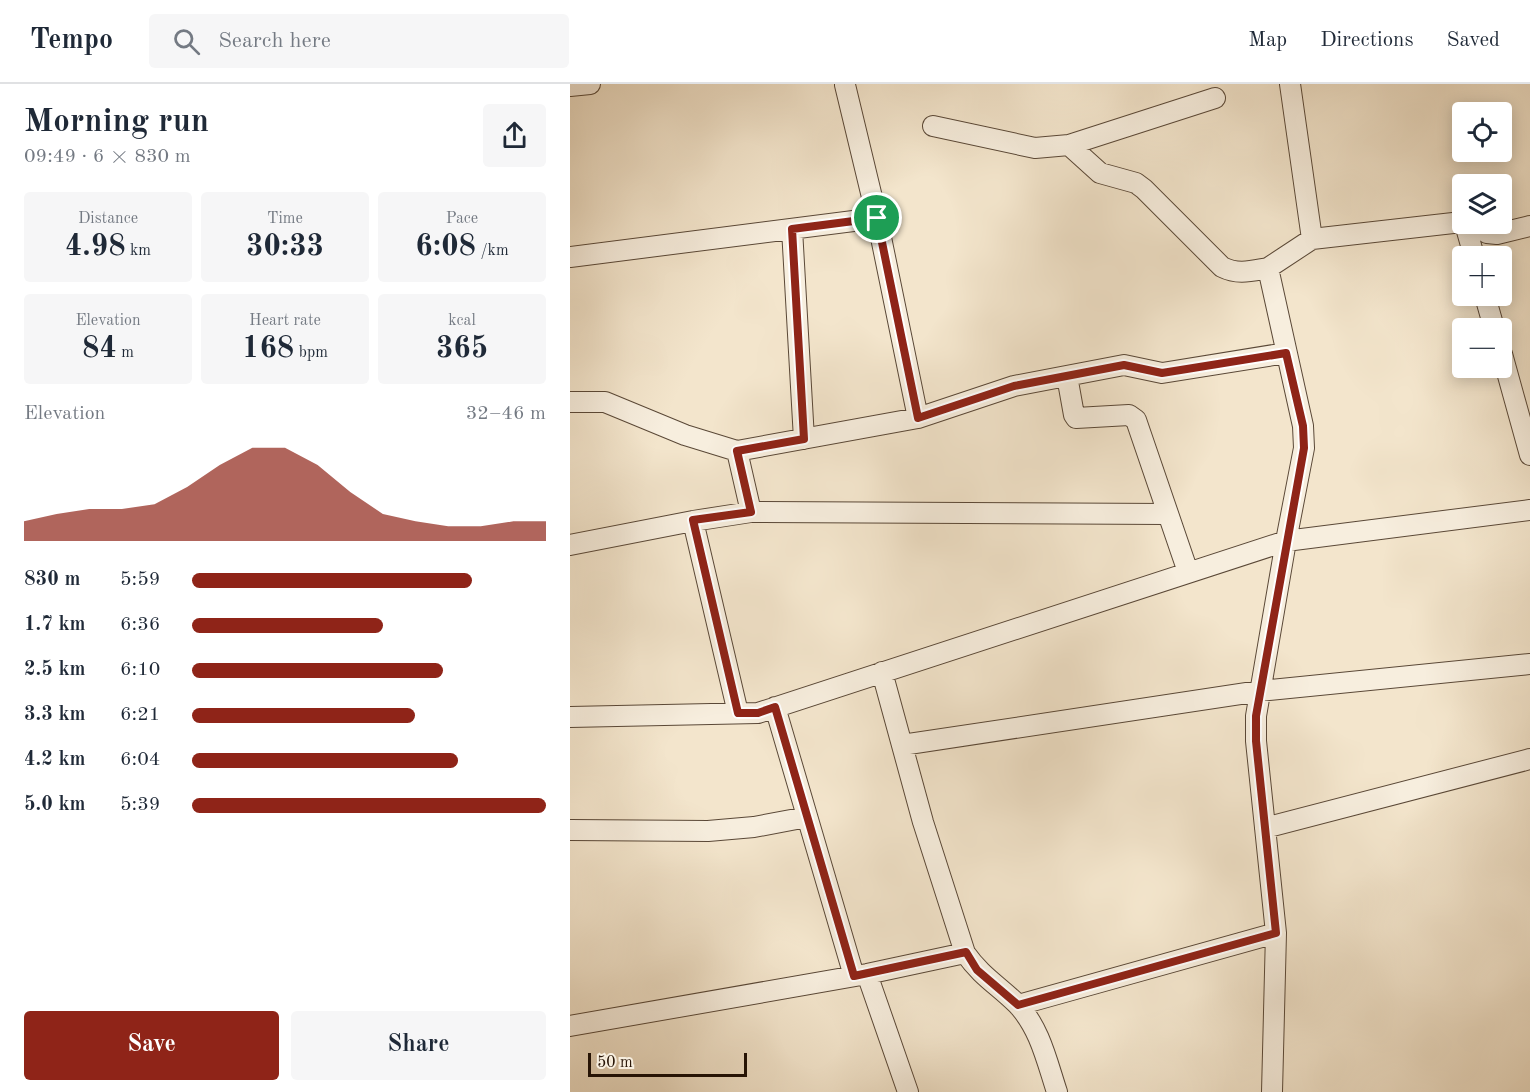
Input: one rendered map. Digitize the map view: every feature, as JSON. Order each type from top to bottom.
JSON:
[{"type":"street","points":[[570,86],[590,84]]},
{"type":"street","points":[[836,84],[850,84]]},
{"type":"street","points":[[1290,84],[1312,239]]},
{"type":"street","points":[[845,85],[877,218],[918,418]]},
{"type":"street","points":[[933,126],[1035,147],[1068,145],[1215,98]]},
{"type":"street","points":[[1068,145],[1094,170],[1107,176],[1136,183],[1144,189],[1222,267],[1231,272],[1244,273],[1268,268],[1312,239],[1452,224]]},
{"type":"street","points":[[570,257],[877,218]]},
{"type":"street","points":[[1512,230],[1530,226]]},
{"type":"street","points":[[792,229],[804,439]]},
{"type":"street","points":[[1268,268],[1303,426],[1304,448],[1256,716],[1256,741],[1276,933],[1272,1092]]},
{"type":"street","points":[[570,402],[605,402],[685,435],[737,451],[918,418],[1014,386],[1124,365],[1162,373],[1286,353]]},
{"type":"street","points":[[1067,376],[1076,418],[1129,415],[1136,420],[1188,572]]},
{"type":"street","points":[[1509,378],[1530,455]]},
{"type":"street","points":[[737,451],[751,512]]},
{"type":"street","points":[[570,717],[758,713],[1286,541],[1530,510]]},
{"type":"street","points":[[570,545],[693,520],[751,512],[1167,514]]},
{"type":"street","points":[[693,520],[738,713]]},
{"type":"street","points":[[902,745],[1260,691],[1530,664]]},
{"type":"street","points":[[882,672],[923,822],[966,952],[977,970],[1018,1005],[1036,1030],[1057,1092]]},
{"type":"street","points":[[775,707],[807,817],[860,975],[908,1092]]},
{"type":"street","points":[[1265,828],[1530,759]]},
{"type":"street","points":[[570,830],[708,831],[754,827],[807,817]]},
{"type":"street","points":[[1018,1005],[1276,933]]},
{"type":"street","points":[[570,1026],[860,975],[966,952]]},
{"type":"route","points":[[877,218],[918,418],[1014,386],[1124,365],[1162,373],[1286,353],[1303,426],[1304,448],[1256,716],[1256,741],[1276,933],[1018,1005],[977,970],[966,952],[854,976],[775,707],[758,713],[738,713],[693,520],[751,512],[737,451],[804,439],[792,229],[877,218]]}]
